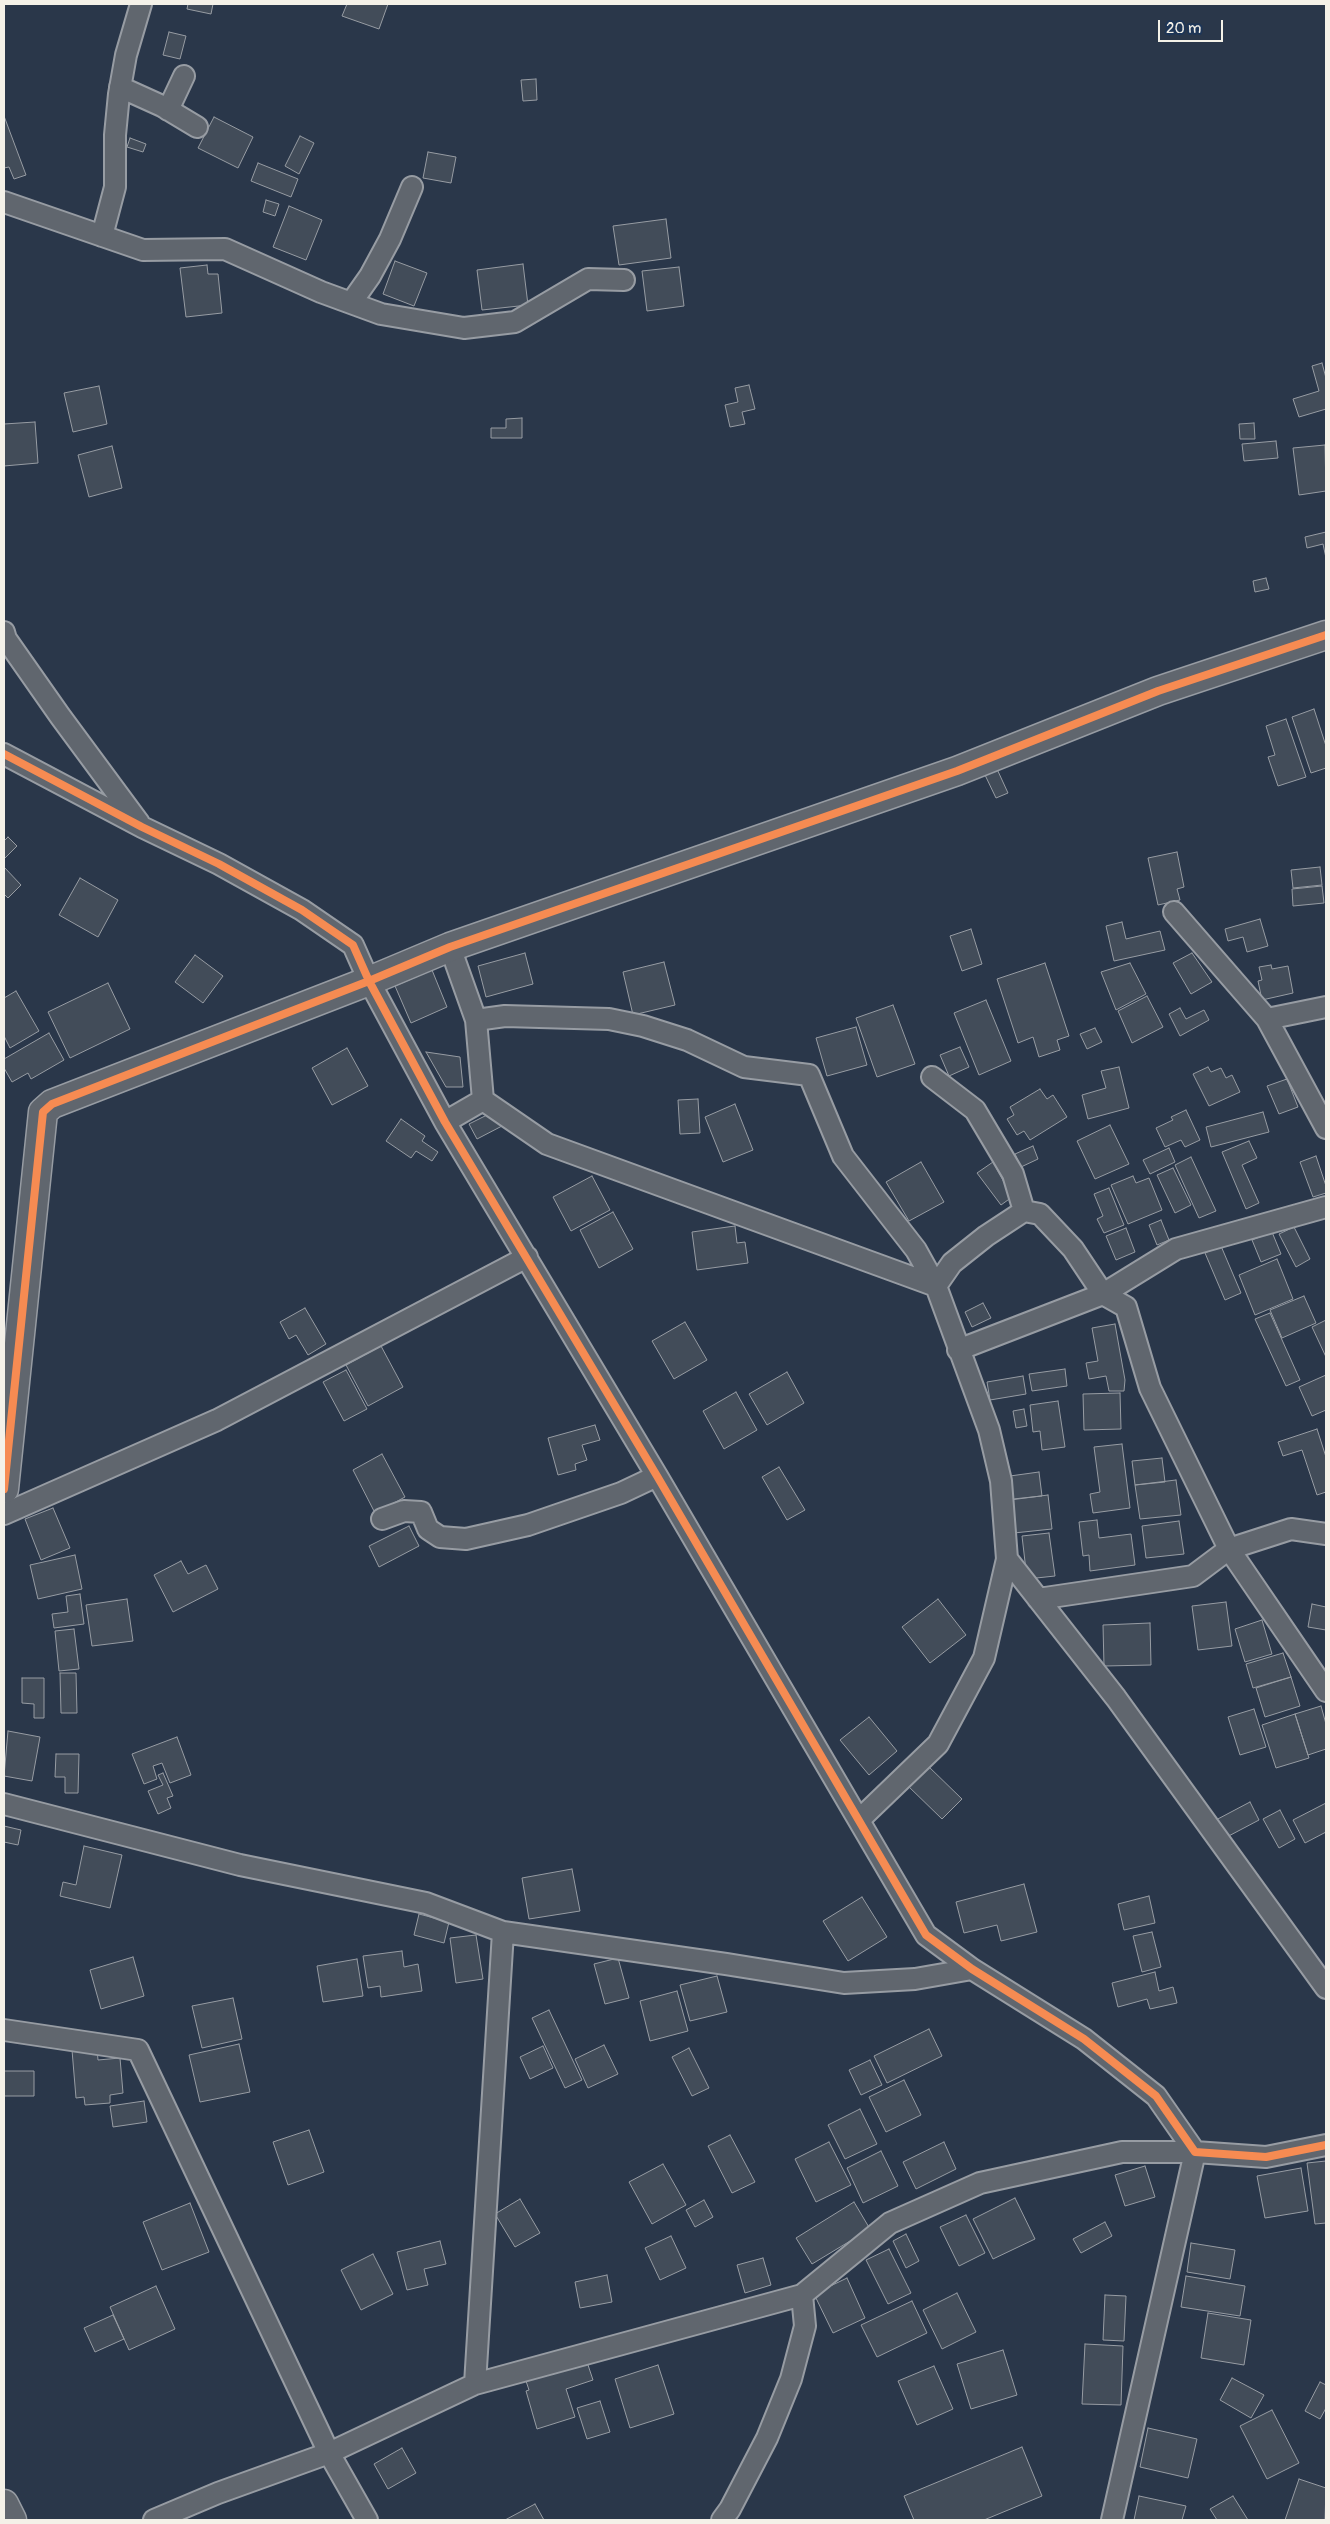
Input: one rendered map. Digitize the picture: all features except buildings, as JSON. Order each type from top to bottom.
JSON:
[{"type":"street","points":[[102,236],[115,187],[115,135],[120,86],[126,54],[141,4]]},
{"type":"street","points":[[168,110],[184,76]]},
{"type":"street","points":[[120,86],[197,127]]},
{"type":"street","points":[[351,303],[370,276],[386,246],[412,187]]},
{"type":"street","points":[[4,202],[143,250],[225,249],[381,314],[464,328],[515,322],[588,279],[624,280]]},
{"type":"street","points":[[4,632],[6,639],[44,693],[142,827]]},
{"type":"street","points":[[4,1489],[43,1112],[52,1104],[369,981],[450,947],[957,771],[1158,691],[1326,635]]},
{"type":"street","points":[[4,754],[142,827],[219,864],[302,910],[352,945],[369,981],[445,1122],[527,1256],[926,1935],[972,1969],[1084,2039],[1156,2096],[1195,2152],[1112,2520]]},
{"type":"street","points":[[1174,912],[1267,1019],[1326,1128]]},
{"type":"street","points":[[450,947],[476,1020],[483,1100]]},
{"type":"street","points":[[1267,1019],[1326,1007]]},
{"type":"street","points":[[476,1020],[505,1016],[608,1019],[642,1026],[687,1040],[744,1067],[809,1074],[843,1156],[916,1250],[936,1286],[958,1350],[990,1430],[1001,1482],[1007,1559],[984,1658],[938,1744],[859,1820]]},
{"type":"street","points":[[932,1077],[975,1110],[1013,1174],[1024,1211]]},
{"type":"street","points":[[445,1122],[483,1100]]},
{"type":"street","points":[[483,1100],[546,1144],[936,1286]]},
{"type":"street","points":[[958,1350],[1103,1294],[1176,1250],[1326,1207]]},
{"type":"street","points":[[936,1286],[952,1263],[986,1236],[1024,1211],[1040,1214],[1066,1242],[1103,1294],[1126,1306],[1150,1388],[1229,1548],[1326,1691]]},
{"type":"street","points":[[4,1514],[217,1420],[527,1256]]},
{"type":"street","points":[[382,1519],[404,1511],[421,1512],[428,1529],[440,1537],[466,1539],[528,1525],[621,1493],[657,1476]]},
{"type":"street","points":[[1038,1599],[1193,1576],[1229,1548],[1291,1529],[1326,1534]]},
{"type":"street","points":[[1007,1559],[1116,1698],[1326,1988]]},
{"type":"street","points":[[4,1804],[240,1865],[426,1903],[503,1932],[844,1983],[915,1979],[972,1969]]},
{"type":"street","points":[[475,2384],[503,1932]]},
{"type":"street","points":[[4,2030],[138,2050],[329,2453],[367,2520]]},
{"type":"street","points":[[154,2520],[218,2493],[329,2453],[475,2384],[802,2295],[890,2223],[980,2184],[1122,2152],[1195,2152],[1266,2157],[1326,2145]]},
{"type":"street","points":[[722,2520],[730,2509],[767,2438],[791,2379],[805,2326],[802,2295]]},
{"type":"street","points":[[4,2504],[12,2520]]},
{"type":"cycle path","points":[[4,1489],[43,1112],[52,1104],[369,981],[450,947],[957,771],[1158,691],[1326,635]]},
{"type":"cycle path","points":[[4,754],[142,827],[219,864],[302,910],[353,945],[369,981],[445,1122],[657,1476],[926,1935],[972,1969],[1084,2039],[1156,2096],[1195,2152],[1266,2157],[1326,2145]]}]
